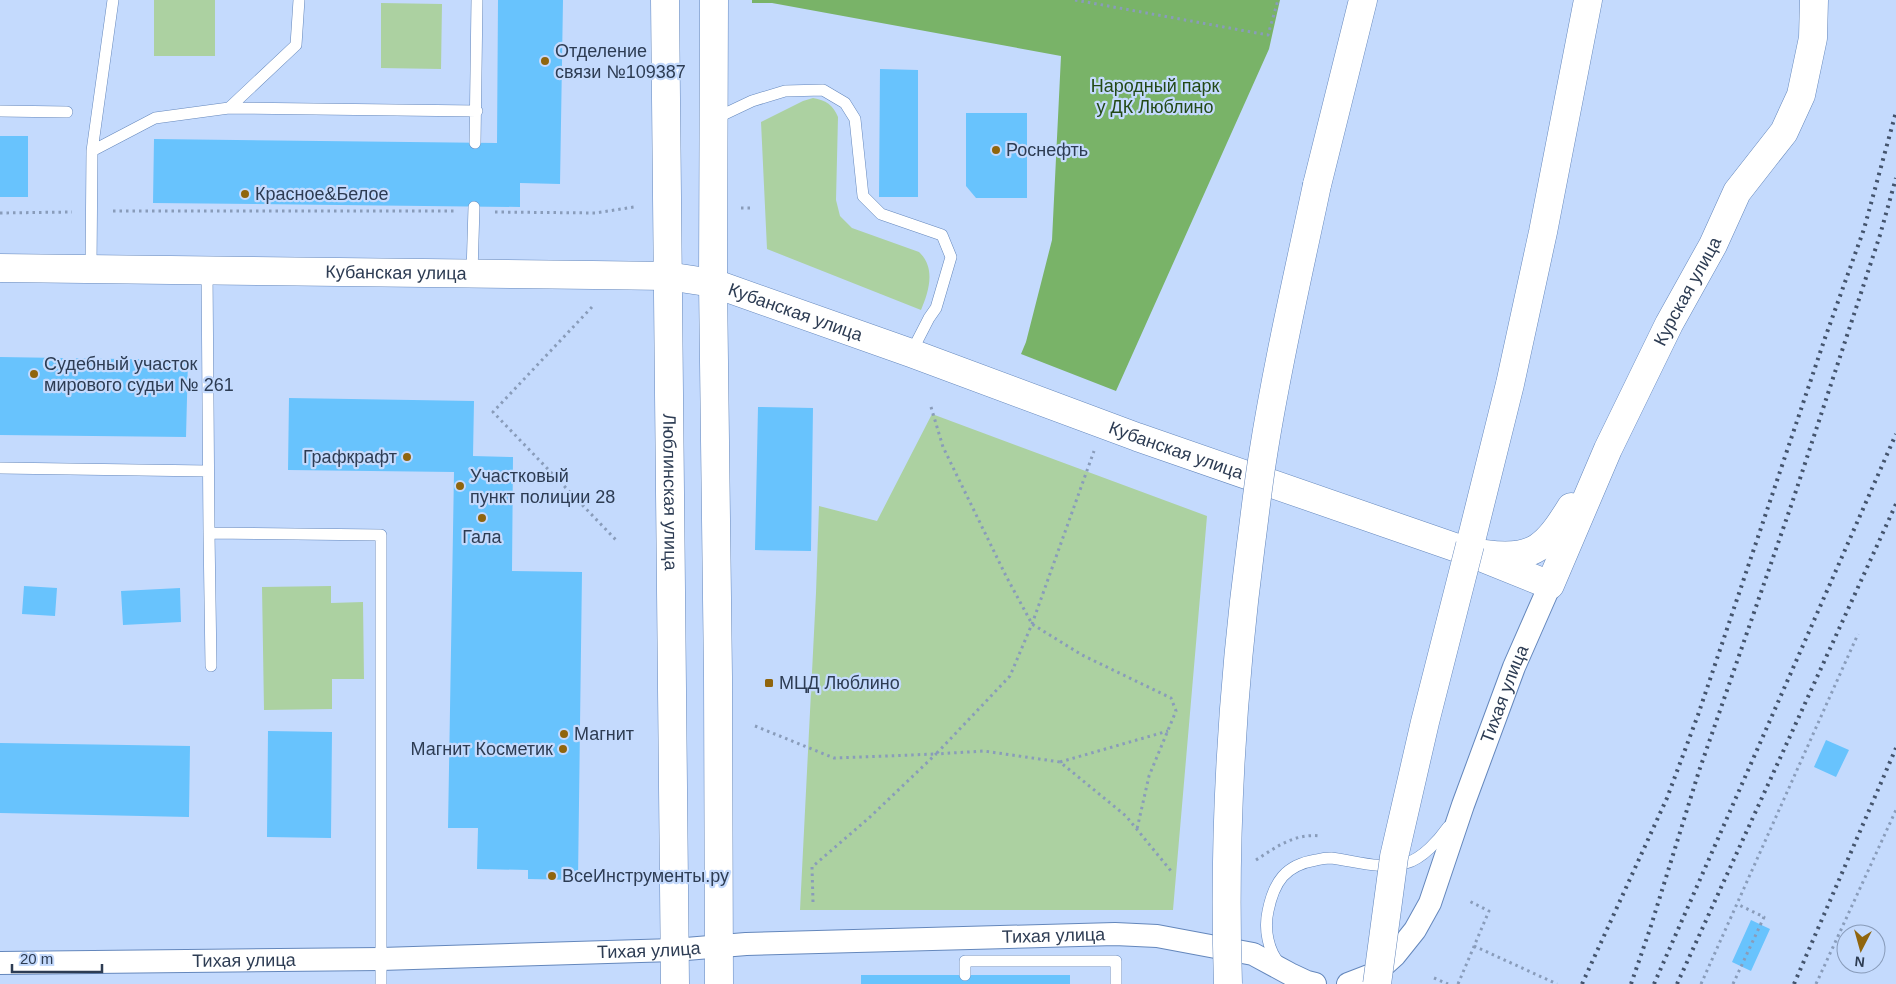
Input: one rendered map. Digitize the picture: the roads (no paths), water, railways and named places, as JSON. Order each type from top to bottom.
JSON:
[{"type":"main road","name":"Люблинская улица","points":[[665,0],[675,984]]},
{"type":"main road","points":[[714,0],[712,283],[718,677],[719,984]]},
{"type":"main road","points":[[1228,984],[1226,936],[1230,761],[1241,619],[1262,456],[1288,320],[1317,186],[1363,0]]},
{"type":"main road","points":[[1376,984],[1394,857],[1425,722],[1510,384],[1543,232],[1588,0]]},
{"type":"main road","name":"Курская улица","points":[[1550,584],[1608,449],[1669,324],[1713,245],[1737,192],[1784,132],[1801,95],[1812,38],[1814,0]]},
{"type":"main road","name":"Кубанская улица","points":[[0,268],[91,267],[667,276],[712,283],[911,353],[1137,437],[1463,550],[1550,584]]},
{"type":"main road","points":[[1463,550],[1495,556],[1516,556],[1531,553],[1546,541],[1564,519],[1608,449]]},
{"type":"street","name":"Тихая улица","points":[[1348,984],[1374,974],[1395,955],[1416,930],[1430,903],[1463,805],[1514,668],[1550,584]]},
{"type":"street","name":"Тихая улица","points":[[0,963],[380,959],[674,950],[746,944],[1115,934],[1157,936],[1253,954],[1290,974],[1315,984]]},
{"type":"lane","points":[[91,267],[92,152],[112,0]]},
{"type":"lane","points":[[229,108],[296,46],[299,0]]},
{"type":"lane","points":[[475,143],[478,0]]},
{"type":"lane","points":[[714,119],[752,102],[785,91],[823,90],[845,103],[855,119],[863,196],[881,214],[942,235],[950,257],[936,308],[911,353]]},
{"type":"lane","points":[[92,152],[155,118],[229,108],[477,111]]},
{"type":"lane","points":[[0,111],[67,112]]},
{"type":"lane","points":[[472,273],[474,209]]},
{"type":"lane","points":[[208,270],[208,471],[211,666]]},
{"type":"lane","points":[[0,468],[208,471]]},
{"type":"lane","points":[[209,533],[381,535],[381,984]]},
{"type":"lane","name":"Тихая улица","points":[[1290,974],[1274,957],[1267,936],[1267,914],[1272,894],[1282,876],[1301,862],[1328,858],[1381,866],[1408,863],[1435,845],[1463,805]]},
{"type":"lane","points":[[965,975],[965,961],[1116,961],[1116,984]]},
{"type":"railway","points":[[1582,984],[1667,798],[1698,715],[1825,338],[1864,229],[1896,112]]},
{"type":"railway","points":[[1631,984],[1699,771],[1792,503],[1880,235],[1896,178]]},
{"type":"railway","points":[[1654,984],[1896,434]]},
{"type":"railway","points":[[1677,984],[1896,504]]},
{"type":"railway","points":[[1794,984],[1896,748]]},
{"type":"place","name":"Отделение связи №109387","points":[[545,61]]},
{"type":"place","name":"Роснефть","points":[[996,150]]},
{"type":"place","name":"Красное&Белое","points":[[245,194]]},
{"type":"place","name":"Судебный участок мирового судьи № 261","points":[[34,374]]},
{"type":"place","name":"Графкрафт","points":[[407,457]]},
{"type":"place","name":"Участковый пункт полиции 28","points":[[460,486]]},
{"type":"place","name":"Гала","points":[[482,518]]},
{"type":"place","name":"МЦД Люблино","points":[[769,683]]},
{"type":"place","name":"Магнит","points":[[564,734]]},
{"type":"place","name":"Магнит Косметик","points":[[563,749]]},
{"type":"place","name":"ВсеИнструменты.ру","points":[[552,876]]},
{"type":"park label","name":"Народный парк у ДК Люблино","points":[[1155,96]]}]
